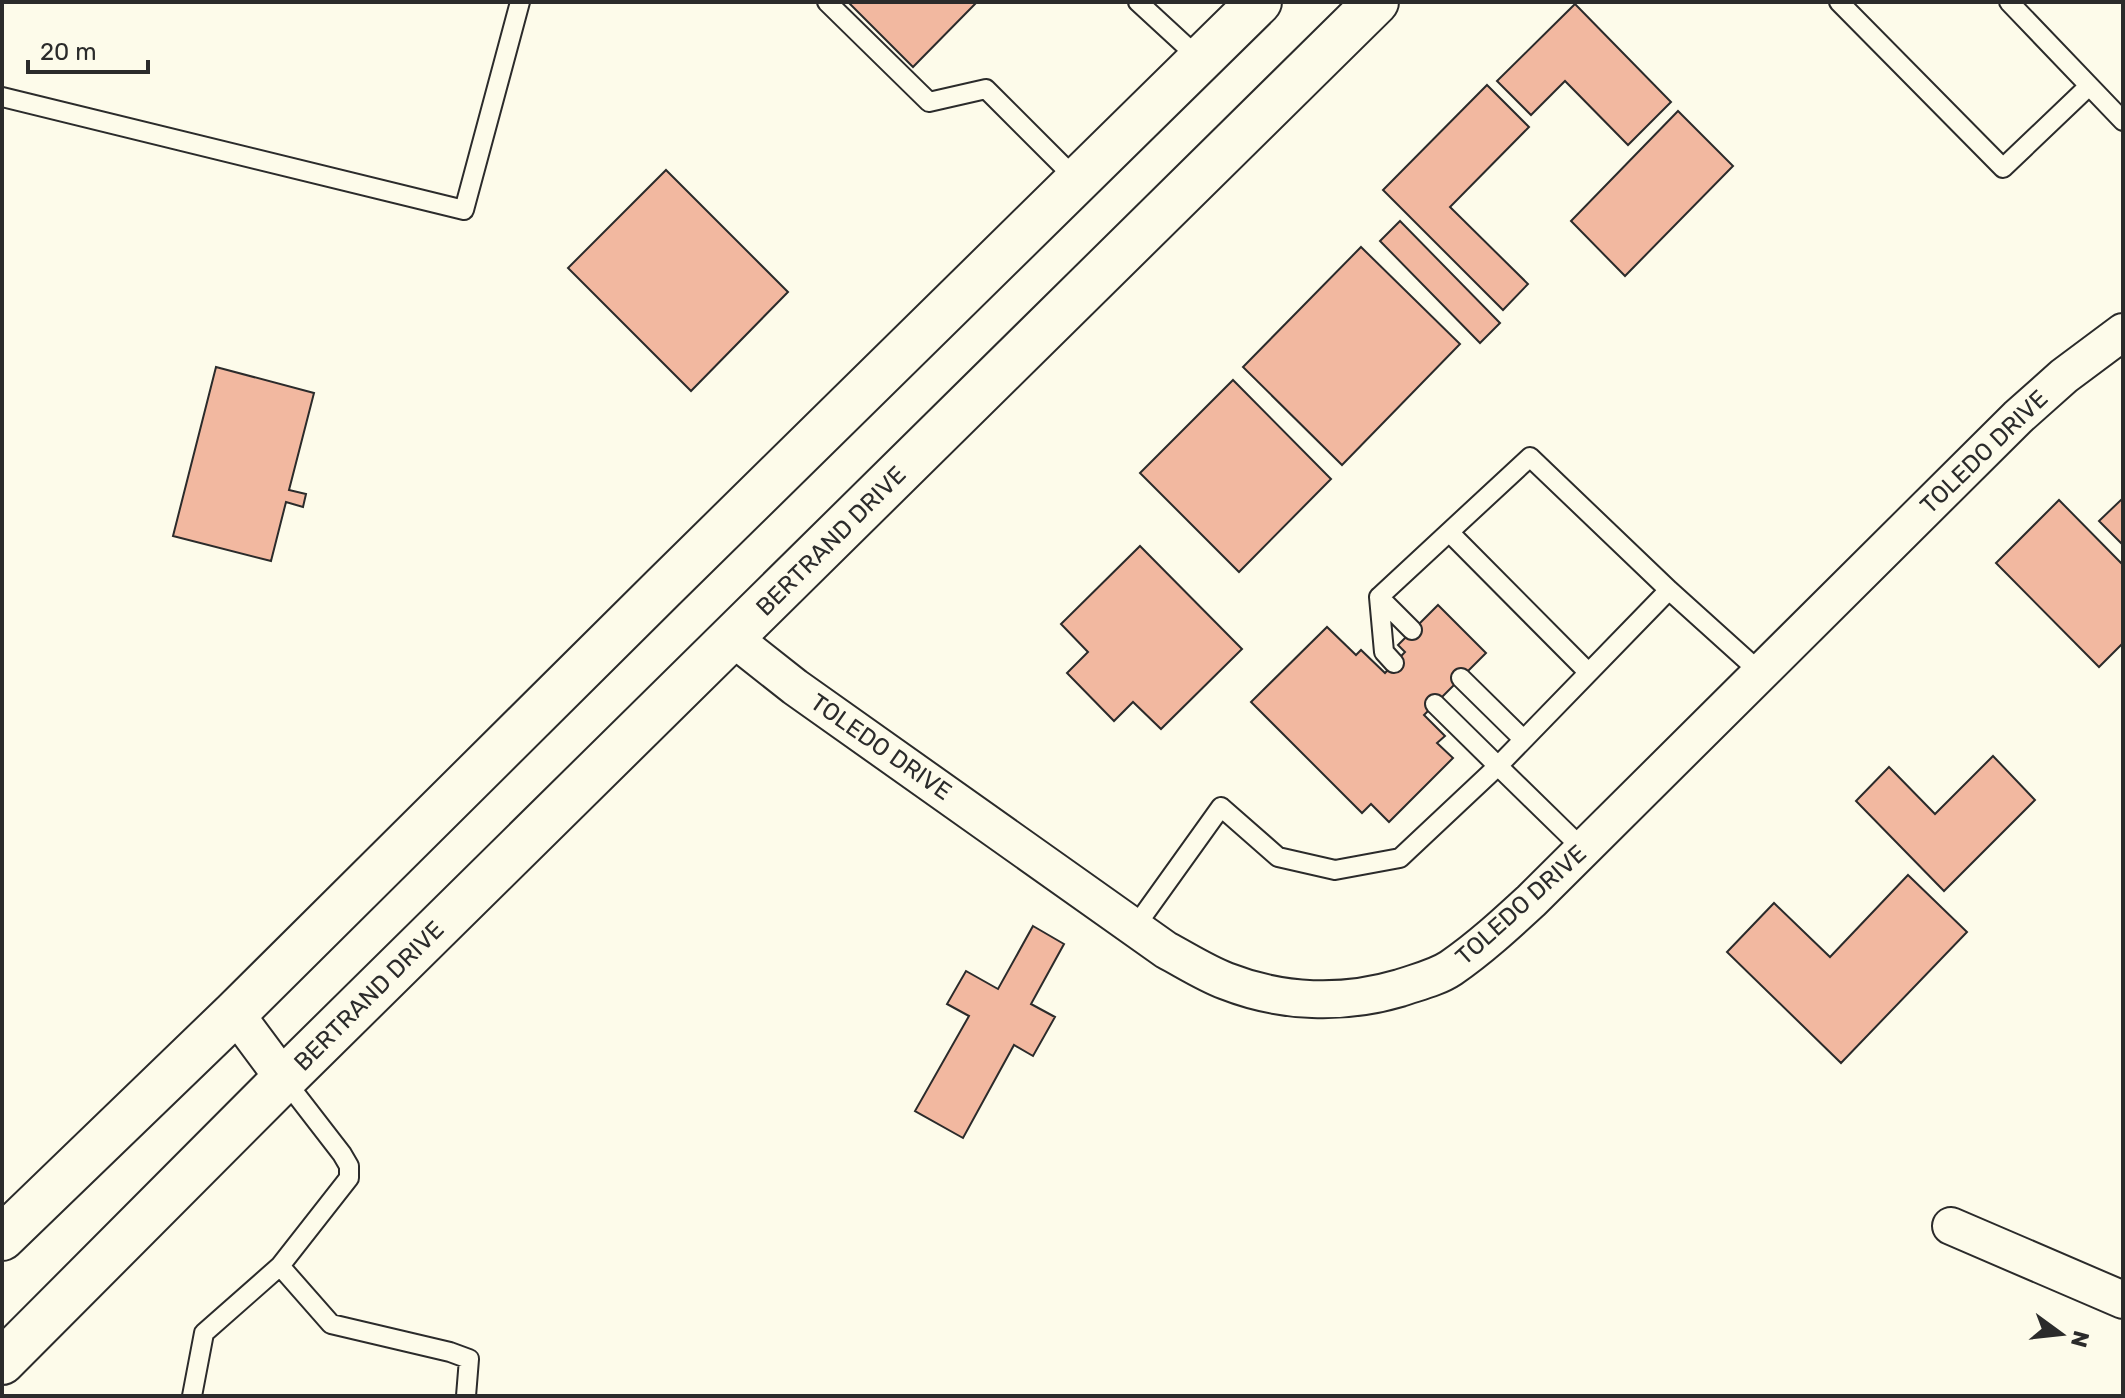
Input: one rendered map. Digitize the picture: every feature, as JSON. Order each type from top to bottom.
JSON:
[{"type":"main road","points":[[2,1238],[235,1013],[1259,2]]},
{"type":"main road","name":"BERTRAND DRIVE","points":[[2,1362],[284,1079],[1376,2]]},
{"type":"street","name":"TOLEDO DRIVE","points":[[733,638],[795,687],[1166,950],[1212,975],[1262,993],[1300,999],[1368,997],[1423,981],[1449,969],[1521,910],[2018,417],[2064,376],[2123,332]]},
{"type":"street","name":"BERTRAND DRIVE","points":[[235,1013],[284,1079]]},
{"type":"street","points":[[1951,1226],[2123,1300]]},
{"type":"lane","points":[[2,97],[464,210],[520,2]]},
{"type":"lane","points":[[827,2],[929,102],[986,89],[1078,181]]},
{"type":"lane","points":[[1138,2],[1201,60]]},
{"type":"lane","points":[[1839,2],[2003,168],[2089,86]]},
{"type":"lane","points":[[2009,2],[2123,121]]},
{"type":"lane","points":[[1379,597],[1530,457],[1761,673]]},
{"type":"lane","points":[[1450,533],[1588,672]]},
{"type":"lane","points":[[1135,927],[1221,807],[1278,857],[1335,870],[1400,858],[1498,766],[1669,590]]},
{"type":"lane","points":[[1379,597],[1412,630]]},
{"type":"lane","points":[[1379,597],[1384,652],[1394,663]]},
{"type":"lane","points":[[1461,678],[1523,739]]},
{"type":"lane","points":[[1435,704],[1583,849]]},
{"type":"lane","points":[[192,1396],[204,1333],[280,1266],[349,1178],[349,1166],[342,1154],[284,1079]]},
{"type":"lane","points":[[280,1266],[331,1324],[469,1359],[466,1396]]},
{"type":"building","points":[[848,2],[977,2],[913,67]]},
{"type":"building","points":[[1575,4],[1671,102],[1628,145],[1565,81],[1531,115],[1497,81]]},
{"type":"building","points":[[1487,85],[1529,127],[1450,207],[1528,284],[1503,310],[1383,190]]},
{"type":"building","points":[[1678,111],[1733,166],[1625,276],[1571,221]]},
{"type":"building","points":[[666,170],[788,292],[691,391],[568,268]]},
{"type":"building","points":[[1400,221],[1500,323],[1480,343],[1380,241]]},
{"type":"building","points":[[1361,247],[1460,344],[1342,465],[1243,367]]},
{"type":"building","points":[[216,367],[314,393],[289,490],[306,494],[303,507],[286,502],[271,561],[173,536]]},
{"type":"building","points":[[1233,380],[1331,479],[1239,572],[1140,473]]},
{"type":"building","points":[[2123,498],[2123,545],[2099,521]]},
{"type":"building","points":[[2059,500],[2123,565],[2123,643],[2099,667],[1996,563]]},
{"type":"building","points":[[1140,546],[1242,649],[1161,729],[1133,702],[1114,721],[1067,673],[1088,652],[1061,624]]},
{"type":"building","points":[[1438,605],[1486,653],[1424,715],[1445,736],[1437,743],[1453,758],[1389,822],[1371,804],[1362,813],[1251,702],[1327,627],[1356,655],[1361,650],[1385,673],[1405,652],[1398,645]]},
{"type":"building","points":[[1993,756],[2035,800],[1944,891],[1856,801],[1889,767],[1935,814]]},
{"type":"building","points":[[1908,875],[1967,932],[1841,1063],[1727,952],[1774,903],[1830,957]]},
{"type":"building","points":[[1033,926],[1064,944],[1031,1004],[1055,1017],[1033,1056],[1014,1045],[963,1138],[915,1111],[969,1016],[947,1004],[966,971],[998,989]]}]
